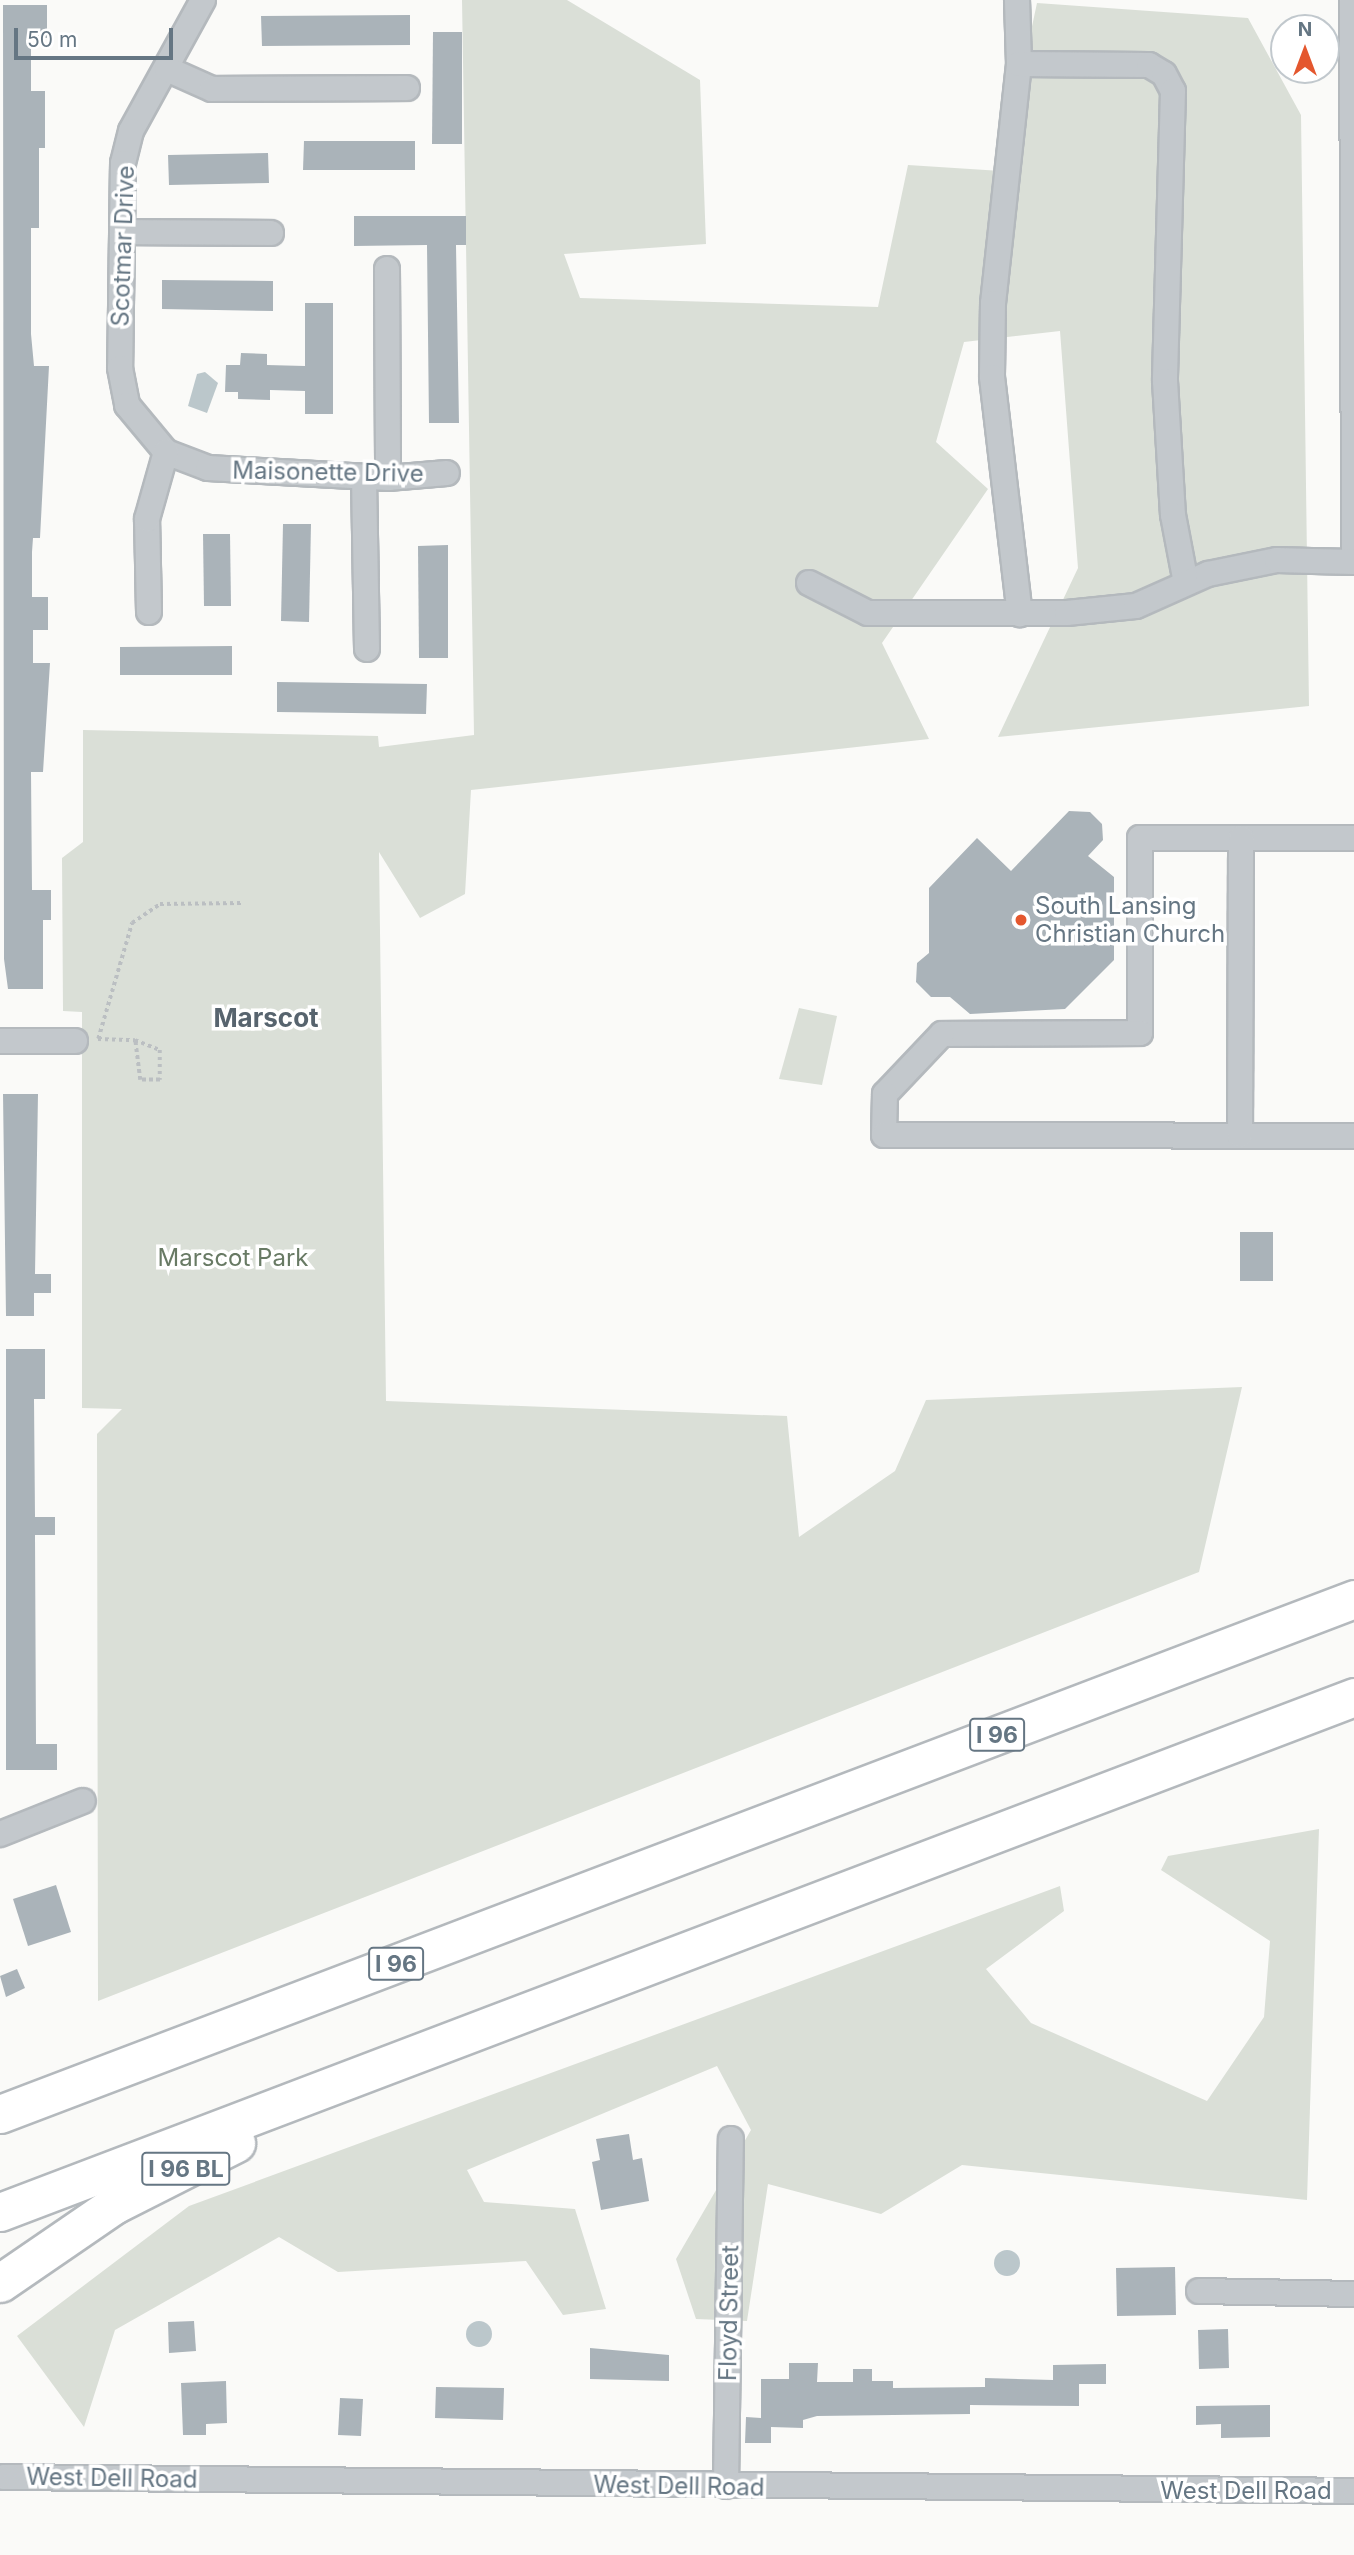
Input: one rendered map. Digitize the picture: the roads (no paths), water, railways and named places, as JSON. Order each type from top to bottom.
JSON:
[{"type":"highway","name":"I 96","points":[[0,2114],[1354,1599]]},
{"type":"highway","points":[[0,2212],[1354,1697]]},
{"type":"highway","points":[[0,2103],[152,2057]]},
{"type":"highway","name":"I 96 BL","points":[[0,2283],[114,2205],[380,2066]]},
{"type":"street","name":"Scotmar Drive","points":[[203,0],[131,131],[123,163],[120,368],[127,405],[166,452],[208,468]]},
{"type":"street","points":[[1017,0],[1018,64],[993,303],[992,377],[1020,614]]},
{"type":"street","points":[[1352,0],[1354,549]]},
{"type":"street","points":[[1018,64],[1149,65],[1164,74],[1173,90],[1165,381],[1173,516],[1186,583]]},
{"type":"street","points":[[167,69],[212,89],[407,88]]},
{"type":"street","points":[[122,232],[271,233]]},
{"type":"street","points":[[367,649],[387,269]]},
{"type":"street","points":[[149,612],[147,519],[166,452]]},
{"type":"street","name":"Maisonette Drive","points":[[208,468],[376,478],[447,473]]},
{"type":"street","points":[[809,583],[868,613],[1020,614],[1106,611],[1160,598],[1186,583],[1277,560],[1354,562]]},
{"type":"street","points":[[1354,838],[1140,838],[1140,1033],[942,1034],[885,1094],[884,1135],[1354,1136]]},
{"type":"street","points":[[1240,1135],[1241,838]]},
{"type":"street","points":[[0,1041],[86,1040]]},
{"type":"street","points":[[0,1834],[83,1801]]},
{"type":"street","name":"Floyd Street","points":[[726,2487],[731,2139]]},
{"type":"street","points":[[1199,2291],[1354,2294]]},
{"type":"street","name":"West Dell Road","points":[[3,2477],[726,2487],[1354,2491]]},
{"type":"place","name":"South Lansing Christian Church","points":[[1021,920]]},
{"type":"district","name":"Marscot","points":[[266,1018]]},
{"type":"park label","name":"Marscot Park","points":[[233,1258]]}]
